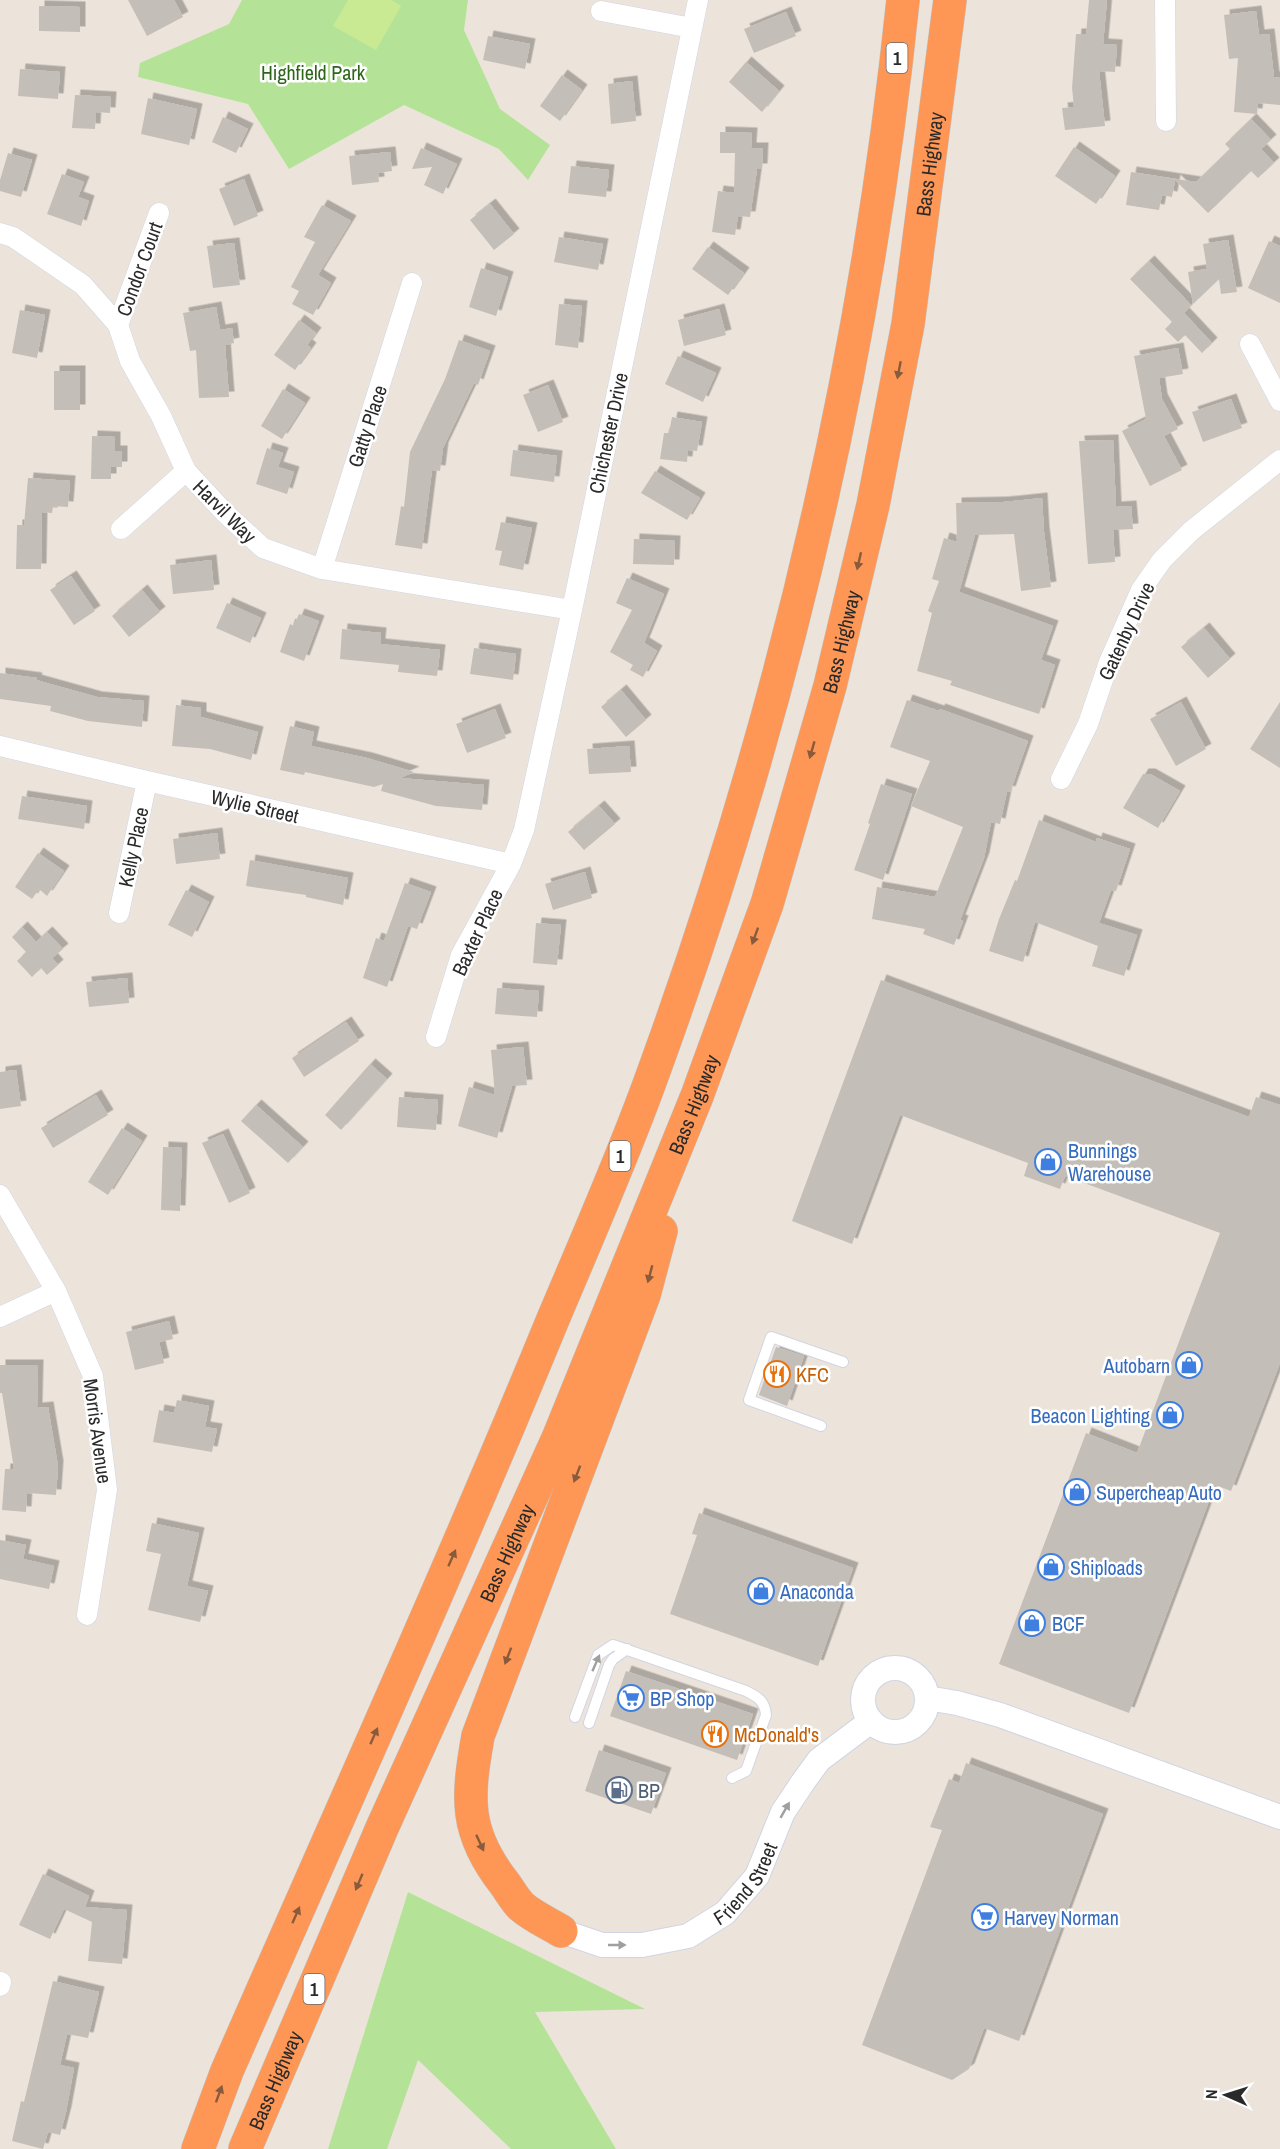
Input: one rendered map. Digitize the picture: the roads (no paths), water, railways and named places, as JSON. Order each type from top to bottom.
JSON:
[{"type":"highway","points":[[891,115],[894,0]]},
{"type":"highway","name":"1","points":[[198,2149],[227,2071],[538,1357],[650,1083],[715,894],[792,627],[843,402],[891,115],[903,0]]},
{"type":"highway","name":"Bass Highway","points":[[245,2149],[382,1828],[559,1436],[698,1096],[767,904],[830,686],[873,505],[908,324],[950,0]]},
{"type":"highway","points":[[908,324],[971,0]]},
{"type":"highway","points":[[561,1930],[522,1906],[492,1868],[475,1832],[470,1804],[471,1773],[478,1736],[644,1295],[698,1096]]},
{"type":"street","name":"Chichester Drive","points":[[511,864],[524,830],[572,610],[698,0]]},
{"type":"street","points":[[1165,0],[1166,121]]},
{"type":"street","points":[[601,11],[692,28]]},
{"type":"street","name":"Condor Court","points":[[118,325],[159,213]]},
{"type":"street","name":"Harvil Way","points":[[0,233],[13,237],[83,285],[118,325],[130,361],[161,416],[186,471],[225,513],[263,548],[322,569],[572,610]]},
{"type":"street","name":"Gatty Place","points":[[322,569],[412,283]]},
{"type":"street","points":[[1250,344],[1280,401]]},
{"type":"street","name":"Gatenby Drive","points":[[1061,778],[1088,724],[1109,662],[1141,590],[1162,560],[1191,531],[1280,460]]},
{"type":"street","points":[[121,529],[186,471]]},
{"type":"street","name":"Wylie Street","points":[[0,746],[511,864]]},
{"type":"street","name":"Kelly Place","points":[[119,913],[147,781]]},
{"type":"street","name":"Baxter Place","points":[[436,1036],[461,955],[511,864]]},
{"type":"street","name":"Morris Avenue","points":[[0,1195],[56,1291],[93,1376],[107,1490],[87,1615]]},
{"type":"street","points":[[0,1317],[56,1291]]},
{"type":"street","points":[[896,1668],[910,1671],[919,1678],[925,1687],[927,1698],[926,1709],[920,1720],[912,1727],[890,1732],[879,1728],[871,1721],[865,1711],[864,1693],[875,1674],[885,1669],[896,1668]]},
{"type":"street","points":[[927,1698],[1000,1714],[1280,1817]]},
{"type":"street","name":"Friend Street","points":[[561,1930],[602,1945],[642,1945],[688,1936],[725,1913],[757,1876],[783,1812],[803,1782],[819,1761],[871,1721]]},
{"type":"lane","points":[[821,1426],[749,1400],[771,1337],[843,1362]]},
{"type":"lane","points":[[575,1717],[598,1656],[614,1645],[760,1698],[766,1715],[754,1752],[746,1771],[732,1778]]},
{"type":"lane","points":[[589,1723],[609,1665],[613,1659],[627,1649]]},
{"type":"place","name":"Bunnings Warehouse","points":[[1048,1162]]},
{"type":"place","name":"Autobarn","points":[[1189,1365]]},
{"type":"place","name":"KFC","points":[[777,1374]]},
{"type":"place","name":"Beacon Lighting","points":[[1170,1415]]},
{"type":"place","name":"Supercheap Auto","points":[[1077,1492]]},
{"type":"place","name":"Shiploads","points":[[1051,1567]]},
{"type":"place","name":"Anaconda","points":[[761,1591]]},
{"type":"place","name":"BCF","points":[[1032,1623]]},
{"type":"place","name":"BP Shop","points":[[631,1698]]},
{"type":"place","name":"McDonald's","points":[[715,1734]]},
{"type":"place","name":"BP","points":[[619,1790]]},
{"type":"place","name":"Harvey Norman","points":[[985,1917]]},
{"type":"park label","name":"Highfield Park","points":[[313,72]]}]
